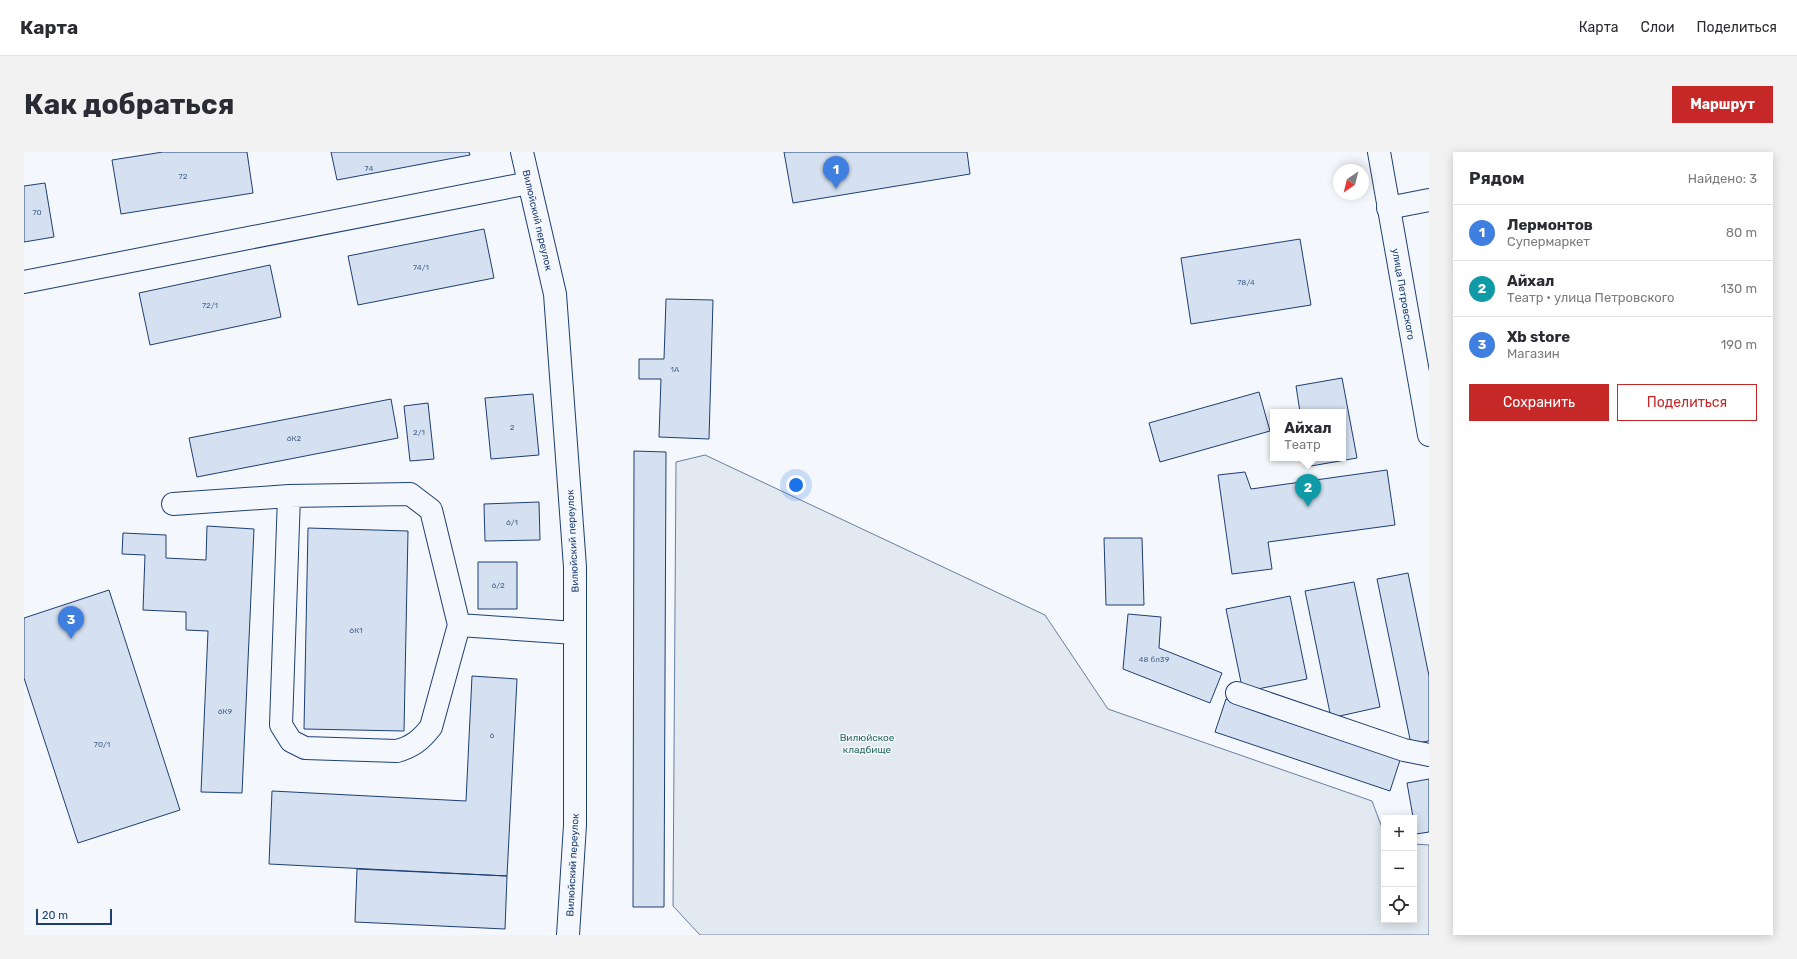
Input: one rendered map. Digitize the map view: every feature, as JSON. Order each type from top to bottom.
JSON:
[{"type":"street","name":"Вилюйский переулок","points":[[522,152],[555,294],[575,567],[574,825],[568,935]]},
{"type":"street","name":"улица Петровского","points":[[1379,152],[1429,435]]},
{"type":"street","points":[[24,282],[529,183]]},
{"type":"street","points":[[1388,208],[1429,200]]},
{"type":"street","points":[[172,504],[289,496],[410,494],[431,510],[459,625],[431,727],[424,737],[410,747],[397,750],[305,748],[291,741],[281,725],[289,496]]},
{"type":"street","points":[[459,625],[575,633]]},
{"type":"street","points":[[1237,693],[1404,750],[1429,755]]},
{"type":"green space","name":"Вилюйское кладбище","points":[[705,455],[1045,615],[1108,709],[1372,801],[1381,825],[1381,923],[1417,923],[1417,844],[1429,845],[1429,935],[700,935],[673,906],[676,462]]},
{"type":"building","points":[[163,152],[247,152],[253,193],[121,214],[112,160]]},
{"type":"building","points":[[331,152],[469,152],[470,155],[337,180]]},
{"type":"building","points":[[784,152],[967,152],[970,174],[793,203]]},
{"type":"building","points":[[45,183],[54,237],[24,242],[24,186]]},
{"type":"building","points":[[484,229],[494,278],[358,305],[348,256]]},
{"type":"building","points":[[1300,239],[1311,305],[1191,324],[1181,258]]},
{"type":"building","points":[[270,265],[281,317],[150,345],[139,293]]},
{"type":"building","points":[[666,299],[713,300],[709,439],[659,437],[661,379],[639,379],[639,359],[664,359]]},
{"type":"building","points":[[1342,378],[1357,458],[1346,460],[1346,409],[1300,409],[1296,386]]},
{"type":"building","points":[[1259,392],[1270,431],[1160,462],[1149,423]]},
{"type":"building","points":[[533,394],[539,455],[491,459],[485,398]]},
{"type":"building","points":[[391,399],[398,438],[197,477],[189,438]]},
{"type":"building","points":[[428,403],[434,459],[410,461],[404,406]]},
{"type":"building","points":[[634,451],[666,452],[664,907],[633,907]]},
{"type":"building","points":[[1310,461],[1340,461],[1311,466]]},
{"type":"building","points":[[1387,470],[1395,525],[1268,542],[1272,569],[1232,574],[1218,475],[1245,472],[1251,489]]},
{"type":"building","points":[[539,502],[540,540],[485,541],[484,504]]},
{"type":"building","points":[[207,526],[254,529],[242,793],[201,792],[208,631],[186,630],[186,612],[143,610],[145,555],[122,554],[123,533],[166,535],[166,558],[206,560]]},
{"type":"building","points":[[308,528],[408,531],[404,731],[304,729]]},
{"type":"building","points":[[1104,538],[1142,538],[1144,605],[1106,605]]},
{"type":"building","points":[[478,562],[517,562],[517,609],[478,609]]},
{"type":"building","points":[[1408,573],[1429,676],[1429,741],[1411,744],[1377,579]]},
{"type":"building","points":[[1354,582],[1380,707],[1331,718],[1305,591]]},
{"type":"building","points":[[109,590],[180,810],[78,843],[24,678],[24,618]]},
{"type":"building","points":[[1290,596],[1307,679],[1243,692],[1226,609]]},
{"type":"building","points":[[1128,614],[1161,617],[1159,648],[1222,673],[1210,703],[1123,669]]},
{"type":"building","points":[[472,676],[517,679],[507,876],[269,864],[272,791],[466,801]]},
{"type":"building","points":[[1226,699],[1401,757],[1390,791],[1215,732]]},
{"type":"building","points":[[1429,779],[1429,832],[1417,834],[1417,815],[1413,815],[1407,783]]},
{"type":"building","points":[[357,869],[507,876],[505,929],[355,922]]},
{"type":"place","name":"Лермонтов","points":[[836,189]]},
{"type":"place","name":"Айхал","points":[[1308,507]]},
{"type":"place","name":"Xb store","points":[[71,639]]}]
